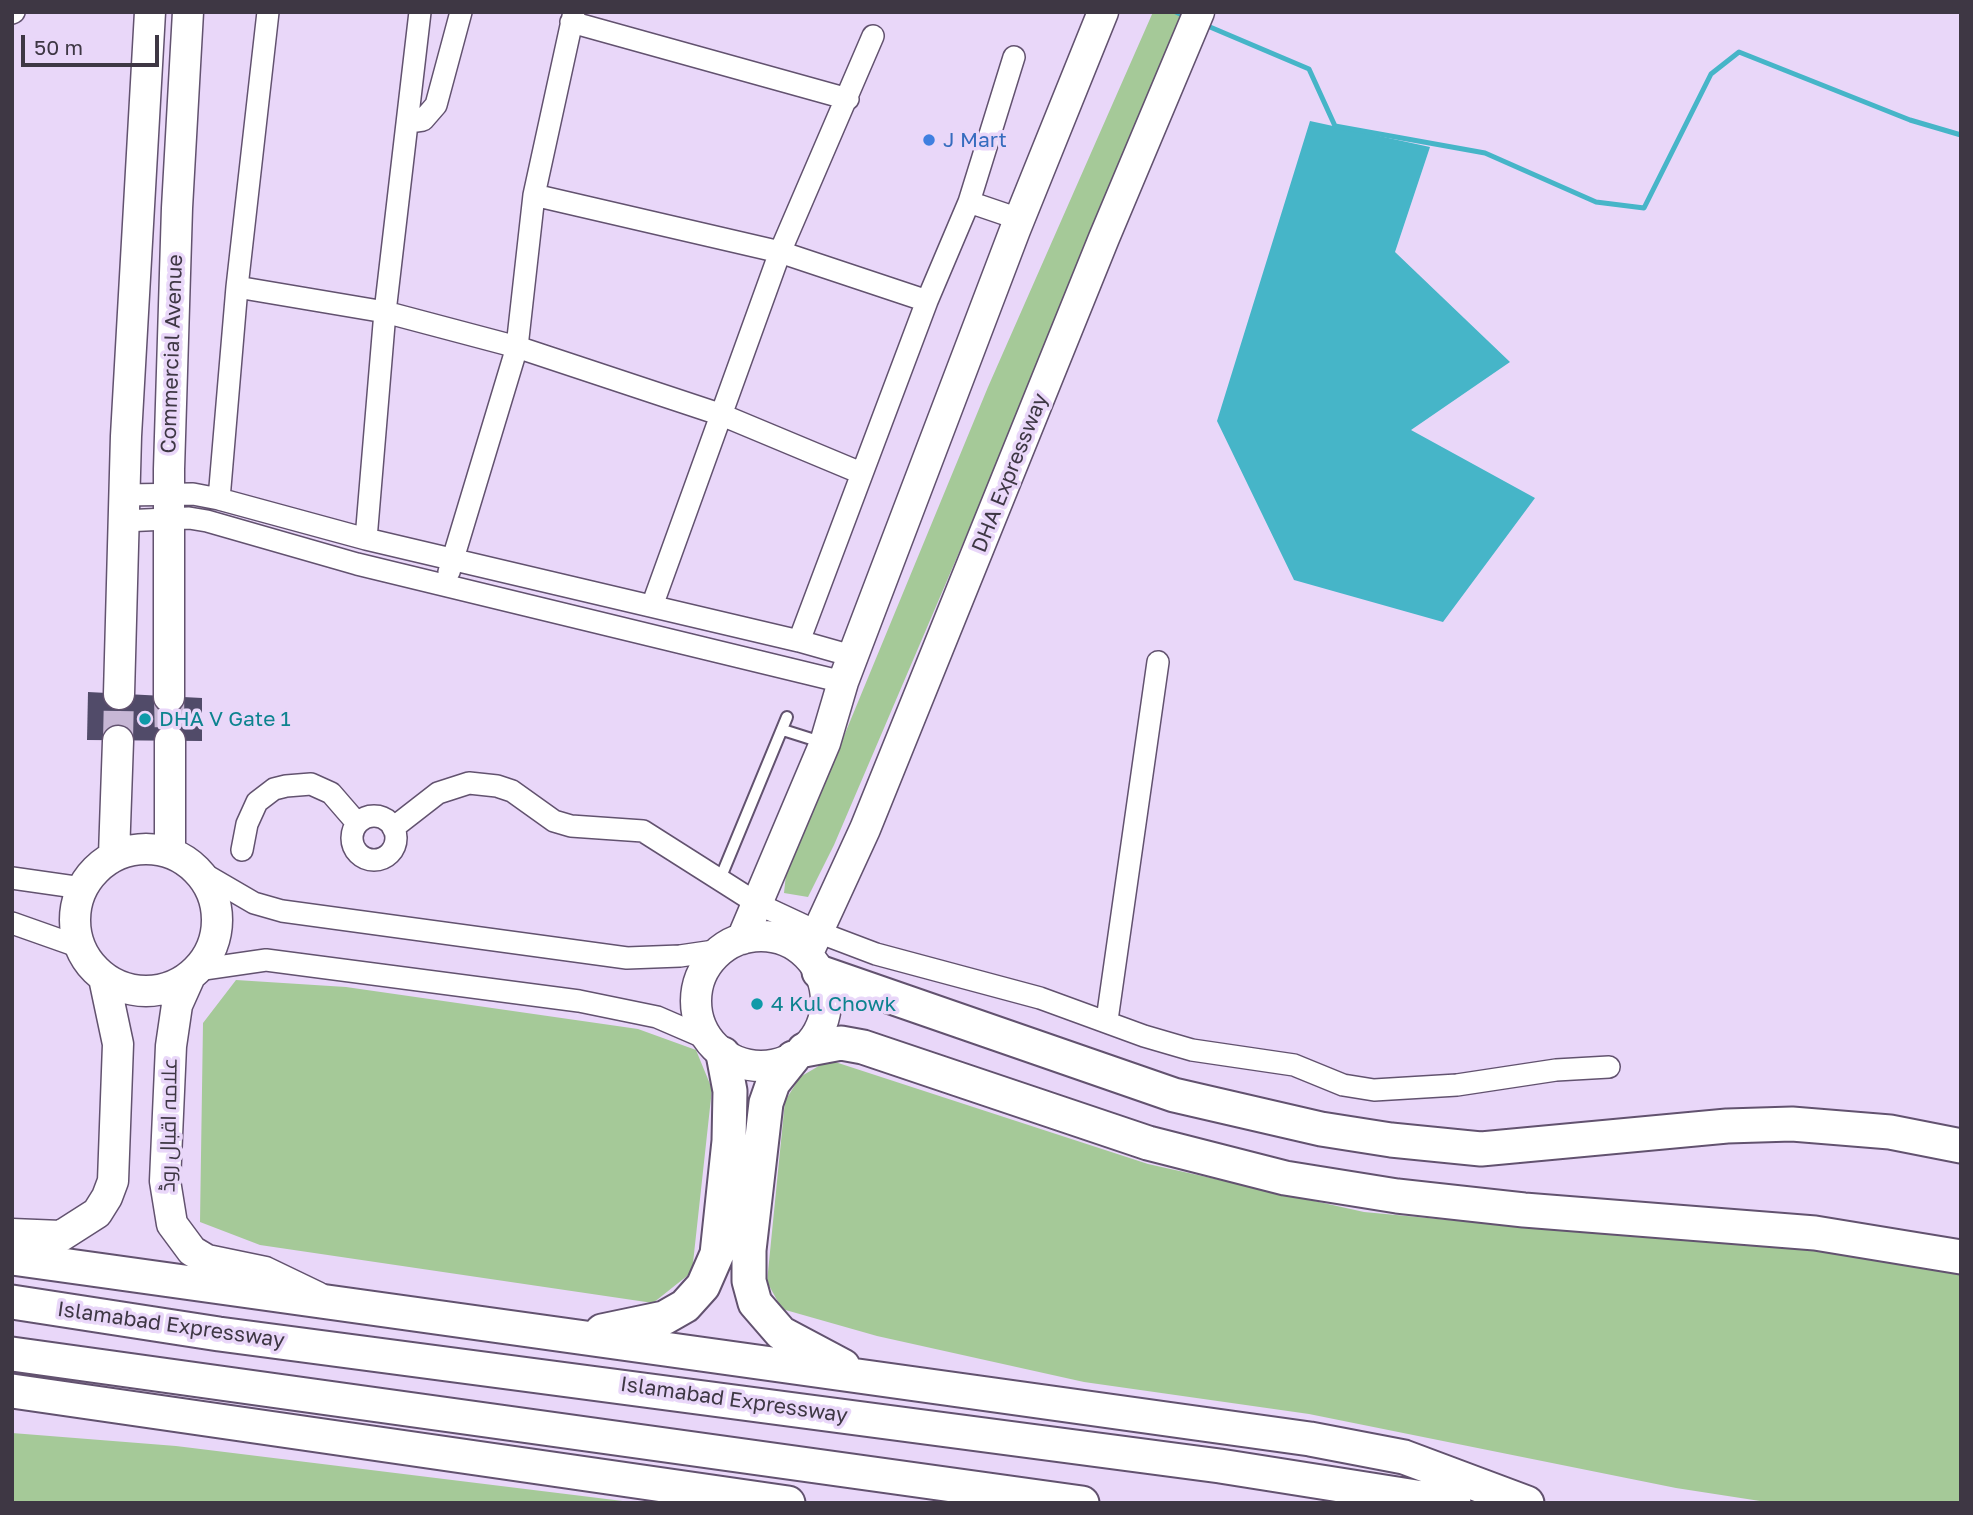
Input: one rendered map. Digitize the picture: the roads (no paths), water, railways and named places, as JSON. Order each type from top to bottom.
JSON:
[{"type":"highway","points":[[814,953],[1174,1095],[1321,1129],[1391,1140],[1481,1149],[1727,1126],[1792,1124],[1889,1132],[1961,1146]]},
{"type":"highway","points":[[863,1377],[781,1333],[755,1303],[750,1281],[749,1250],[766,1103],[773,1083],[798,1054],[841,1043],[863,1047],[1148,1143],[1284,1178],[1397,1196],[1524,1210],[1815,1233],[1961,1257]]},
{"type":"highway","points":[[568,1335],[635,1326],[664,1318],[685,1306],[704,1286],[717,1254],[727,1162],[730,1091],[715,1046]]},
{"type":"highway","points":[[12,1258],[1310,1439],[1405,1457],[1527,1503]]},
{"type":"highway","name":"Islamabad Expressway","points":[[12,1302],[219,1334],[1220,1466],[1454,1503]]},
{"type":"highway","points":[[12,1354],[1082,1503]]},
{"type":"highway","points":[[12,1391],[788,1503]]},
{"type":"highway","points":[[12,1403],[97,1404]]},
{"type":"main road","name":"Commercial Avenue","points":[[119,694],[150,12]]},
{"type":"main road","name":"Commercial Avenue","points":[[169,696],[169,507],[177,208],[188,12]]},
{"type":"main road","points":[[731,945],[770,937],[814,953],[825,996],[823,1020],[798,1054],[757,1066],[715,1046],[697,1013],[698,985],[703,972],[731,945],[758,904],[825,743],[847,669],[1019,219],[1104,12]]},
{"type":"main road","name":"DHA Expressway","points":[[814,953],[1104,238],[1199,12]]},
{"type":"main road","points":[[114,855],[118,741]]},
{"type":"main road","points":[[170,741],[170,852]]},
{"type":"main road","points":[[194,973],[154,991],[128,989],[104,978],[86,959],[80,947],[75,923],[82,888],[95,869],[114,855],[141,848],[170,852],[199,871]]},
{"type":"main road","name":"علامہ اقبال روڈ","points":[[199,871],[213,894],[218,921],[212,947],[177,1005],[171,1046],[164,1181],[172,1224],[192,1251],[207,1260],[265,1272],[326,1301]]},
{"type":"main road","points":[[12,1234],[61,1236],[97,1213],[110,1189],[118,1044],[104,978]]},
{"type":"street","points":[[219,499],[237,287],[268,12]]},
{"type":"street","points":[[366,539],[385,312],[420,12]]},
{"type":"street","points":[[409,122],[423,120],[436,105],[461,12]]},
{"type":"street","points":[[445,584],[517,347],[534,195],[573,17],[848,99]]},
{"type":"street","points":[[652,606],[780,252],[873,36]]},
{"type":"street","points":[[799,641],[860,473],[969,202],[1014,57]]},
{"type":"street","points":[[534,195],[780,252],[927,301]]},
{"type":"street","points":[[969,202],[1019,219]]},
{"type":"street","points":[[237,287],[385,312],[517,347],[722,415],[860,473]]},
{"type":"street","points":[[128,508],[169,507],[219,499],[366,539],[799,641],[847,669]]},
{"type":"street","points":[[169,507],[207,521],[357,564],[847,669]]},
{"type":"street","points":[[1108,1020],[1158,662]]},
{"type":"street","points":[[393,828],[423,802],[447,790],[469,783],[497,786],[512,791],[554,821],[570,826],[643,831],[758,904],[814,953],[876,954],[1040,998],[1108,1020],[1144,1036],[1192,1050],[1294,1065],[1343,1084],[1374,1090],[1457,1085],[1556,1070],[1609,1067]]},
{"type":"street","points":[[242,850],[252,811],[257,802],[274,789],[299,784],[321,788],[331,793],[357,823]]},
{"type":"street","points":[[376,816],[383,818],[393,828],[395,842],[392,849],[381,859],[360,856],[352,844],[357,823],[376,816]]},
{"type":"street","points":[[199,871],[254,903],[282,912],[627,958],[680,956],[731,945]]},
{"type":"street","points":[[12,878],[82,888]]},
{"type":"street","points":[[12,923],[80,947]]},
{"type":"street","points":[[194,973],[266,960],[579,1001],[657,1017],[715,1046]]},
{"type":"lane","points":[[720,879],[787,717]]},
{"type":"lane","points":[[783,730],[825,743]]},
{"type":"water","points":[[1310,121],[1430,147],[1395,252],[1510,362],[1411,430],[1535,498],[1443,622],[1294,580],[1217,421]]},
{"type":"waterway","points":[[1176,12],[1180,14]]},
{"type":"waterway","points":[[1210,27],[1309,69],[1335,126],[1485,153],[1596,202],[1644,208],[1711,74],[1739,52],[1910,120],[1961,135]]},
{"type":"tunnel","points":[[118,741],[119,694]]},
{"type":"tunnel","points":[[169,697],[170,741]]},
{"type":"place","name":"J Mart","points":[[929,140]]},
{"type":"place","name":"DHA V Gate 1","points":[[145,719]]},
{"type":"place","name":"4 Kul Chowk","points":[[757,1004]]}]
